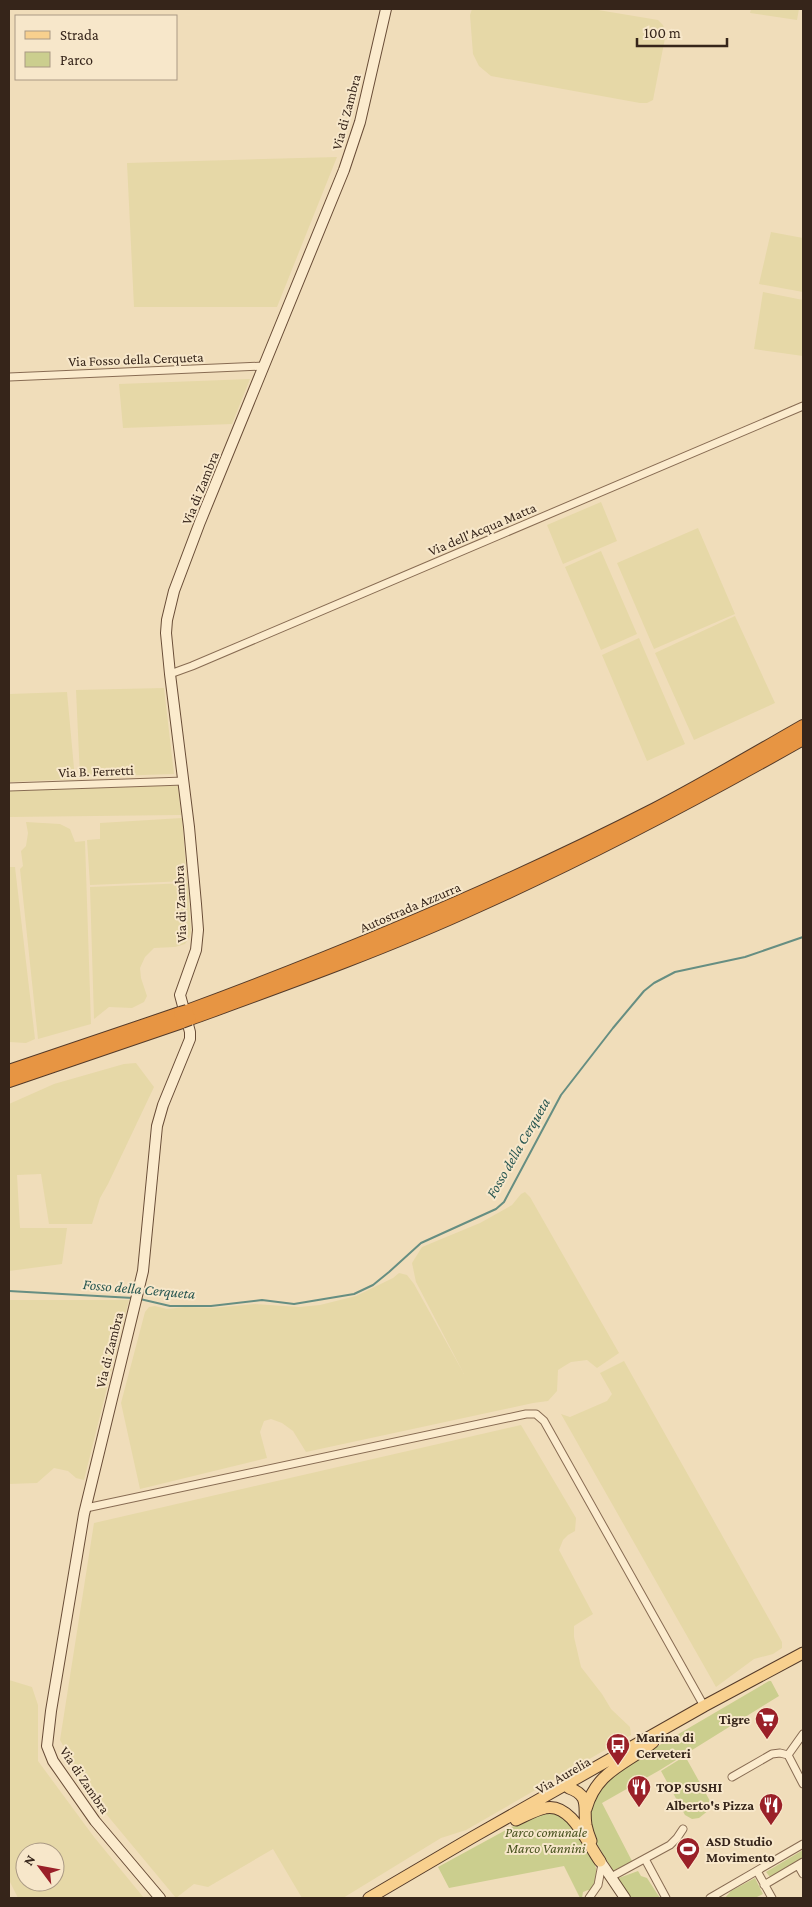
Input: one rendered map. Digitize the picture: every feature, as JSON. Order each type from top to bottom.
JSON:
[{"type":"highway","name":"Autostrada Azzurra","points":[[9,1071],[185,1016],[370,941],[486,890],[649,812],[803,726]]},
{"type":"highway","name":"Autostrada Azzurra","points":[[9,1081],[185,1016],[366,953],[478,906],[659,819],[803,739]]},
{"type":"main road","name":"Via Aurelia","points":[[370,1898],[473,1837],[704,1706],[803,1653]]},
{"type":"main road","name":"Via Aurelia","points":[[370,1898],[558,1796],[568,1788],[751,1686],[792,1659]]},
{"type":"main road","points":[[473,1837],[496,1827],[568,1788],[664,1732],[678,1721]]},
{"type":"main road","points":[[586,1808],[593,1790],[603,1776],[653,1742]]},
{"type":"main road","points":[[568,1788],[581,1795],[585,1801],[586,1826],[601,1863]]},
{"type":"main road","points":[[568,1788],[566,1802],[572,1819],[601,1863]]},
{"type":"main road","points":[[501,1828],[546,1807],[561,1809],[572,1819]]},
{"type":"street","name":"Via di Zambra","points":[[160,1898],[82,1804],[53,1761],[47,1746],[50,1711],[86,1508],[137,1298],[144,1260],[157,1126],[190,1039],[190,1032],[180,995],[195,955],[198,930],[191,844],[166,629],[172,599],[204,514],[328,212],[352,146],[365,100],[386,9]]},
{"type":"street","name":"Via Fosso della Cerqueta","points":[[9,377],[264,366]]},
{"type":"street","name":"Via dell'Acqua Matta","points":[[170,674],[803,406]]},
{"type":"street","name":"Via B. Ferretti","points":[[9,787],[184,781]]},
{"type":"street","points":[[86,1508],[526,1414],[536,1414],[544,1421],[704,1706]]},
{"type":"street","points":[[788,1755],[803,1734]]},
{"type":"street","points":[[732,1777],[772,1754],[780,1753],[788,1755],[803,1784]]},
{"type":"street","points":[[613,1881],[645,1859],[672,1844],[683,1828]]},
{"type":"street","points":[[710,1898],[803,1844]]},
{"type":"street","points":[[645,1859],[666,1898]]},
{"type":"street","points":[[601,1863],[625,1898]]},
{"type":"street","points":[[589,1898],[598,1885],[601,1863]]},
{"type":"street","points":[[764,1885],[801,1864],[803,1874]]},
{"type":"street","points":[[757,1871],[772,1898]]},
{"type":"street","points":[[613,1881],[620,1898]]},
{"type":"street","points":[[722,1898],[726,1889]]},
{"type":"shaded area","points":[[472,9],[592,9],[658,20],[663,25],[666,33],[653,100],[647,103],[640,103],[491,76],[479,66],[473,54],[470,15]]},
{"type":"shaded area","points":[[751,9],[799,9],[797,20],[750,13]]},
{"type":"shaded area","points":[[337,157],[277,307],[134,307],[127,163]]},
{"type":"shaded area","points":[[771,232],[803,238],[803,292],[759,284]]},
{"type":"shaded area","points":[[763,292],[803,300],[803,356],[754,349]]},
{"type":"shaded area","points":[[250,379],[232,424],[123,428],[119,384]]},
{"type":"shaded area","points":[[601,502],[617,541],[563,564],[547,525]]},
{"type":"shaded area","points":[[698,528],[735,614],[654,649],[617,563]]},
{"type":"shaded area","points":[[601,551],[637,634],[601,650],[565,567]]},
{"type":"shaded area","points":[[735,616],[775,703],[694,740],[655,653]]},
{"type":"shaded area","points":[[639,638],[685,744],[647,761],[602,655]]},
{"type":"shaded area","points":[[164,688],[174,774],[80,777],[76,690]]},
{"type":"shaded area","points":[[67,692],[75,779],[9,782],[9,694]]},
{"type":"shaded area","points":[[178,786],[181,815],[9,817],[9,791]]},
{"type":"shaded area","points":[[182,818],[187,881],[90,885],[87,840],[100,839],[100,823]]},
{"type":"shaded area","points":[[26,822],[60,824],[70,829],[75,842],[85,841],[91,1024],[38,1039],[20,869],[23,866],[21,851],[26,846],[28,833]]},
{"type":"shaded area","points":[[9,867],[15,867],[35,1039],[26,1043],[9,1042]]},
{"type":"shaded area","points":[[188,883],[191,933],[185,944],[175,947],[154,948],[145,957],[140,968],[147,996],[144,1002],[132,1008],[109,1007],[94,1019],[90,887]]},
{"type":"shaded area","points":[[136,1063],[154,1087],[100,1198],[92,1224],[49,1224],[41,1174],[17,1175],[20,1228],[67,1228],[62,1264],[9,1271],[9,1104],[54,1084],[124,1064]]},
{"type":"shaded area","points":[[525,1192],[530,1197],[619,1353],[597,1368],[587,1360],[571,1362],[558,1370],[557,1391],[548,1401],[306,1452],[293,1431],[282,1423],[271,1419],[264,1421],[260,1432],[267,1458],[140,1489],[121,1403],[145,1312],[149,1307],[155,1306],[167,1309],[185,1307],[213,1308],[255,1304],[299,1307],[320,1305],[356,1296],[393,1278],[399,1273],[407,1275],[414,1284],[464,1374],[416,1282],[412,1263],[422,1247],[480,1223],[512,1205]]},
{"type":"shaded area","points":[[9,1300],[129,1300],[84,1480],[76,1478],[68,1471],[54,1468],[37,1483],[9,1484]]},
{"type":"shaded area","points":[[624,1361],[782,1642],[782,1648],[773,1654],[754,1659],[716,1687],[561,1414],[570,1417],[607,1401],[612,1394],[600,1373]]},
{"type":"shaded area","points":[[521,1425],[576,1518],[575,1531],[563,1540],[559,1550],[593,1614],[574,1626],[574,1637],[581,1667],[611,1709],[630,1727],[631,1735],[466,1830],[441,1838],[343,1898],[302,1898],[273,1849],[208,1887],[194,1884],[176,1898],[92,1797],[60,1740],[94,1523]]},
{"type":"shaded area","points":[[9,1680],[32,1687],[38,1705],[38,1761],[94,1837],[144,1898],[18,1898],[9,1880]]},
{"type":"green space","points":[[771,1681],[779,1696],[660,1770],[602,1803],[633,1863],[613,1871],[592,1835],[589,1817],[594,1794],[622,1767]]},
{"type":"green space","points":[[685,1756],[710,1801],[709,1810],[699,1818],[692,1819],[685,1815],[661,1771]]},
{"type":"green space","name":"Parco comunale Marco Vannini","points":[[541,1811],[566,1815],[595,1864],[597,1873],[592,1891],[583,1892],[582,1898],[580,1898],[564,1866],[449,1888],[438,1867]]},
{"type":"green space","points":[[803,1850],[803,1858],[770,1877],[766,1872]]},
{"type":"green space","points":[[638,1871],[641,1876],[647,1878],[660,1898],[629,1898],[616,1879]]},
{"type":"green space","points":[[755,1878],[763,1894],[755,1898],[725,1898],[731,1891]]},
{"type":"waterway","name":"Fosso della Cerqueta","points":[[140,1299],[170,1306],[211,1306],[262,1300],[294,1304],[354,1294],[373,1285],[421,1243],[496,1209],[504,1202],[561,1095],[644,991],[654,983],[675,972],[745,957],[803,937]]},
{"type":"waterway","name":"Fosso della Cerqueta","points":[[9,1291],[133,1298]]},
{"type":"place","name":"Tigre","points":[[767,1740]]},
{"type":"place","name":"Marina di Cerveteri","points":[[618,1766]]},
{"type":"place","name":"TOP SUSHI","points":[[639,1808]]},
{"type":"place","name":"Alberto's Pizza","points":[[771,1826]]},
{"type":"place","name":"ASD Studio Movimento","points":[[688,1870]]}]
